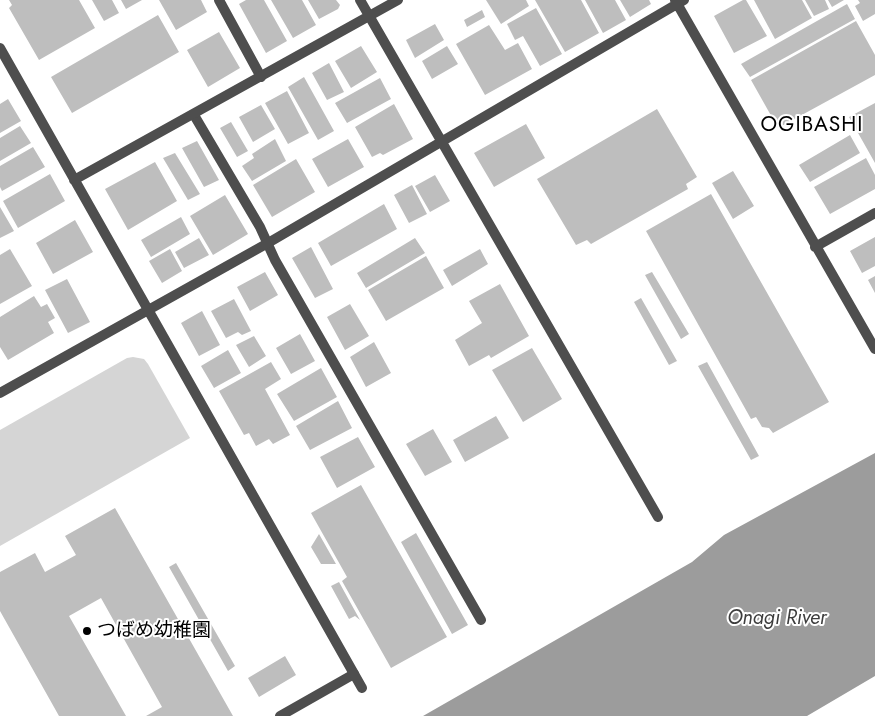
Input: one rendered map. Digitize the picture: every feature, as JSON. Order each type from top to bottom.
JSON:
[{"type":"street","points":[[219,0],[261,77]]},
{"type":"street","points":[[360,0],[658,516]]},
{"type":"street","points":[[74,180],[398,0]]},
{"type":"street","points":[[0,393],[268,243],[679,1],[815,247],[875,349]]},
{"type":"street","points":[[0,48],[362,688]]},
{"type":"street","points":[[194,115],[481,620]]},
{"type":"street","points":[[815,247],[875,213]]},
{"type":"street","points":[[280,716],[354,674]]},
{"type":"shaded area","points":[[127,358],[144,359],[148,364],[190,438],[0,546],[0,430]]},
{"type":"water","name":"Onagi River","points":[[875,453],[875,676],[807,716],[423,716],[692,562],[724,535]]},
{"type":"building","points":[[9,0],[79,0],[95,28],[39,60],[9,8],[12,5]]},
{"type":"building","points":[[92,0],[112,0],[119,13],[104,21]]},
{"type":"building","points":[[121,0],[142,0],[126,9]]},
{"type":"building","points":[[159,0],[201,0],[207,12],[176,30]]},
{"type":"building","points":[[246,0],[264,0],[287,41],[266,53],[239,4]]},
{"type":"building","points":[[271,0],[302,0],[316,25],[293,38]]},
{"type":"building","points":[[308,0],[336,0],[340,5],[338,9],[319,19]]},
{"type":"building","points":[[486,0],[526,0],[529,6],[501,24]]},
{"type":"building","points":[[535,0],[581,0],[599,33],[565,52]]},
{"type":"building","points":[[585,0],[615,0],[626,20],[603,33]]},
{"type":"building","points":[[620,0],[649,0],[651,4],[630,17]]},
{"type":"building","points":[[746,0],[767,36],[734,53],[714,16]]},
{"type":"building","points":[[754,0],[802,0],[812,18],[775,39]]},
{"type":"building","points":[[805,0],[825,0],[829,9],[814,16]]},
{"type":"building","points":[[828,0],[844,0],[832,7]]},
{"type":"building","points":[[858,0],[875,0],[875,14],[863,21],[855,6],[860,3]]},
{"type":"building","points":[[847,4],[855,19],[750,77],[741,64]]},
{"type":"building","points":[[536,8],[562,54],[540,66],[523,36],[515,40],[507,24]]},
{"type":"building","points":[[482,10],[485,17],[467,27],[464,20]]},
{"type":"building","points":[[158,15],[179,52],[72,113],[51,77]]},
{"type":"building","points":[[856,21],[875,55],[875,75],[778,128],[751,80]]},
{"type":"building","points":[[435,24],[444,40],[415,58],[406,40]]},
{"type":"building","points":[[489,25],[505,50],[518,43],[532,69],[485,95],[456,44]]},
{"type":"building","points":[[219,32],[240,68],[208,87],[187,50]]},
{"type":"building","points":[[361,46],[377,72],[351,88],[335,61]]},
{"type":"building","points":[[447,46],[458,64],[432,79],[422,61]]},
{"type":"building","points":[[329,63],[344,92],[327,100],[312,73]]},
{"type":"building","points":[[304,77],[334,131],[318,140],[288,87]]},
{"type":"building","points":[[380,78],[391,99],[347,123],[335,103]]},
{"type":"building","points":[[287,91],[309,133],[288,144],[265,103]]},
{"type":"building","points":[[8,99],[21,121],[0,133],[0,104]]},
{"type":"building","points":[[875,103],[875,163],[849,117]]},
{"type":"building","points":[[394,104],[413,139],[383,155],[380,153],[372,157],[355,127]]},
{"type":"building","points":[[261,105],[275,129],[253,142],[239,117]]},
{"type":"building","points":[[657,109],[697,177],[686,184],[688,189],[591,244],[587,240],[576,245],[537,179]]},
{"type":"building","points":[[231,122],[248,151],[237,157],[220,128]]},
{"type":"building","points":[[526,124],[545,158],[494,187],[474,153]]},
{"type":"building","points":[[20,126],[31,143],[0,161],[0,138]]},
{"type":"building","points":[[850,135],[860,153],[810,182],[799,165]]},
{"type":"building","points":[[275,139],[286,161],[252,181],[242,166],[254,158],[252,154]]},
{"type":"building","points":[[348,139],[364,167],[328,187],[312,159]]},
{"type":"building","points":[[197,141],[219,180],[204,187],[182,148]]},
{"type":"building","points":[[33,147],[45,167],[2,191],[0,187],[0,166]]},
{"type":"building","points":[[175,153],[200,194],[188,200],[163,158]]},
{"type":"building","points":[[866,158],[875,175],[875,189],[830,214],[814,187]]},
{"type":"building","points":[[296,159],[315,192],[272,217],[253,185]]},
{"type":"building","points":[[155,162],[177,201],[128,230],[105,189]]},
{"type":"building","points":[[733,171],[754,206],[733,219],[712,183]]},
{"type":"building","points":[[50,174],[65,201],[18,228],[3,201]]},
{"type":"building","points":[[435,175],[450,201],[430,212],[415,186]]},
{"type":"building","points":[[412,185],[427,214],[409,223],[394,195]]},
{"type":"building","points":[[711,194],[829,402],[773,433],[769,428],[762,427],[756,417],[751,419],[646,231]]},
{"type":"building","points":[[225,195],[248,234],[213,255],[190,216]]},
{"type":"building","points":[[384,204],[397,229],[331,266],[318,243]]},
{"type":"building","points":[[0,207],[14,231],[0,238]]},
{"type":"building","points":[[181,217],[190,234],[151,257],[141,240]]},
{"type":"building","points":[[75,220],[93,252],[53,274],[36,243]]},
{"type":"building","points":[[875,237],[875,266],[862,273],[850,251]]},
{"type":"building","points":[[199,238],[209,255],[184,268],[175,252]]},
{"type":"building","points":[[415,238],[425,253],[366,288],[357,273]]},
{"type":"building","points":[[311,247],[333,289],[315,298],[292,258]]},
{"type":"building","points":[[10,249],[32,286],[0,304],[0,255]]},
{"type":"building","points":[[170,249],[182,271],[162,283],[149,261]]},
{"type":"building","points":[[480,249],[488,264],[452,286],[443,270]]},
{"type":"building","points":[[426,256],[444,288],[386,321],[368,290]]},
{"type":"building","points":[[265,272],[278,295],[250,311],[237,287]]},
{"type":"building","points":[[652,272],[689,334],[681,339],[645,275]]},
{"type":"building","points":[[875,276],[875,293],[868,280]]},
{"type":"building","points":[[67,279],[90,322],[68,333],[45,290]]},
{"type":"building","points":[[500,284],[529,336],[491,358],[489,355],[469,366],[455,340],[482,323],[469,301]]},
{"type":"building","points":[[34,296],[41,307],[47,304],[55,318],[48,322],[54,333],[8,360],[0,347],[0,317]]},
{"type":"building","points":[[641,298],[677,361],[669,365],[634,302]]},
{"type":"building","points":[[234,299],[251,331],[242,335],[238,332],[226,338],[211,311]]},
{"type":"building","points":[[350,304],[369,336],[345,350],[327,317]]},
{"type":"building","points":[[202,311],[220,345],[199,356],[181,323]]},
{"type":"building","points":[[300,334],[315,361],[291,374],[276,348]]},
{"type":"building","points":[[254,336],[266,356],[249,367],[236,345]]},
{"type":"building","points":[[374,342],[391,373],[366,387],[350,357]]},
{"type":"building","points":[[532,348],[562,399],[523,422],[492,370]]},
{"type":"building","points":[[228,350],[241,373],[214,388],[201,366]]},
{"type":"building","points":[[271,362],[281,379],[265,389],[290,435],[273,444],[269,439],[256,446],[249,433],[244,435],[219,391]]},
{"type":"building","points":[[707,362],[759,456],[751,460],[698,366]]},
{"type":"building","points":[[321,368],[337,397],[294,421],[277,394]]},
{"type":"building","points":[[338,401],[352,428],[310,450],[296,426]]},
{"type":"building","points":[[496,416],[509,438],[465,462],[453,440]]},
{"type":"building","points":[[433,429],[452,462],[425,476],[406,444]]},
{"type":"building","points":[[358,437],[375,467],[337,488],[320,457]]},
{"type":"building","points":[[361,485],[447,637],[391,668],[342,581],[347,577],[311,513]]},
{"type":"building","points":[[115,508],[233,716],[146,716],[162,707],[101,598],[69,616],[126,716],[59,716],[0,611],[0,572],[35,553],[45,572],[76,555],[65,536]]},
{"type":"building","points":[[416,533],[468,625],[452,634],[401,542]]},
{"type":"building","points":[[319,534],[336,564],[321,564],[311,547]]},
{"type":"building","points":[[176,563],[235,666],[228,671],[169,567]]},
{"type":"building","points":[[339,582],[360,620],[355,616],[349,619],[331,586]]},
{"type":"building","points":[[285,656],[296,675],[259,697],[248,678]]},
{"type":"place","name":"つばめ幼稚園","points":[[87,631]]},
{"type":"district","name":"OGIBASHI","points":[[812,126]]}]
